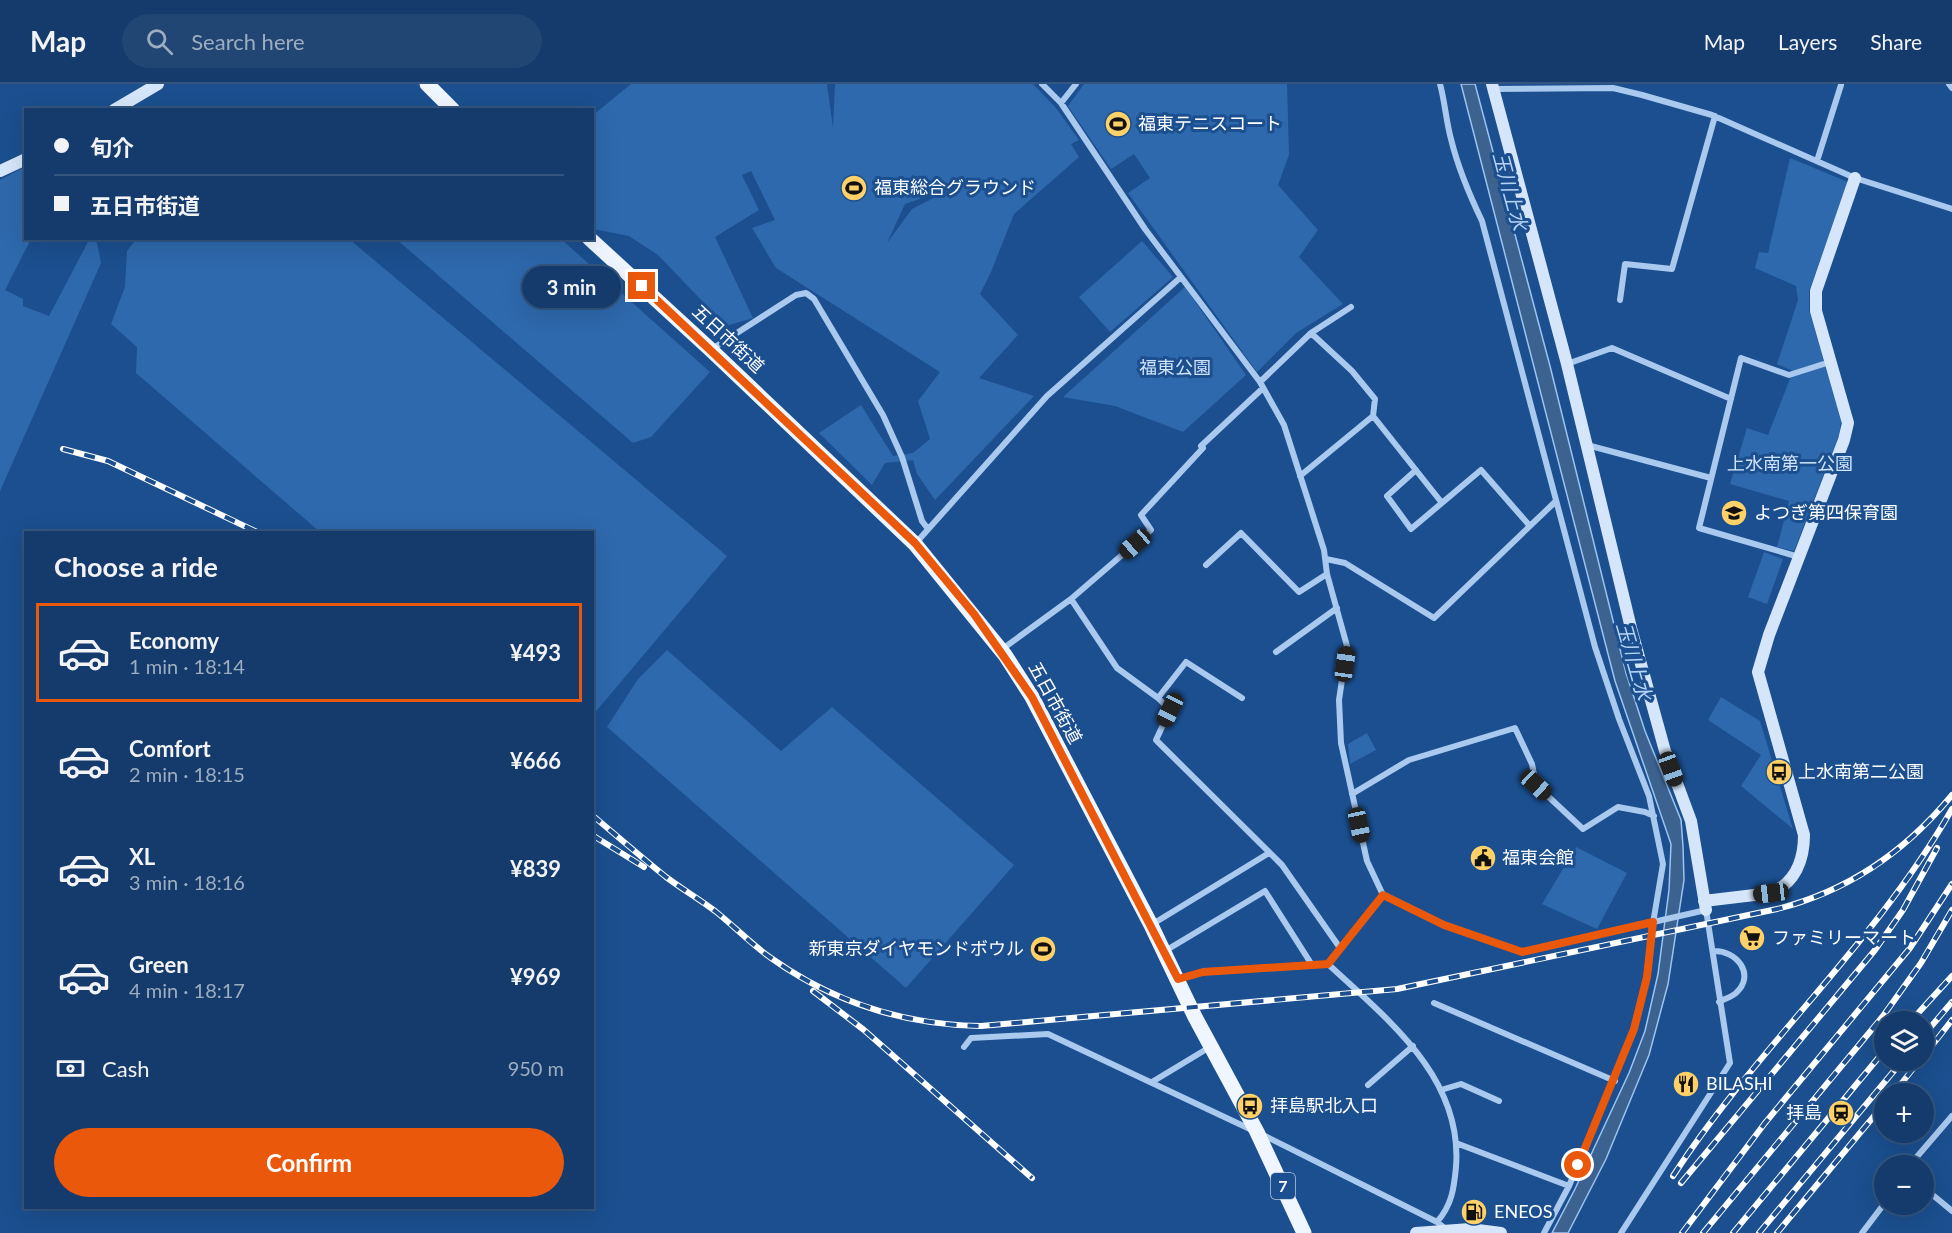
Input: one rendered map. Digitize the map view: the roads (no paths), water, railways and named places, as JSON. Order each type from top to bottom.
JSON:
[{"type":"main road","points":[[427,84],[451,108]]},
{"type":"main road","name":"五日市街道","points":[[591,240],[915,543],[1001,650],[1032,697],[1151,925],[1210,1046],[1257,1132],[1302,1232]]},
{"type":"street","points":[[117,108],[158,84]]},
{"type":"street","points":[[1042,84],[1062,103],[1145,229],[1261,386],[1284,425],[1326,559],[1327,574],[1347,646],[1339,700],[1341,743],[1367,861],[1383,895],[1444,925],[1522,952],[1690,914],[1705,906],[1771,893],[1780,889],[1793,876],[1804,853],[1804,835],[1758,672],[1769,635],[1844,440],[1848,423],[1816,311],[1816,291],[1855,178]]},
{"type":"street","points":[[1062,103],[1076,84]]},
{"type":"street","points":[[1440,84],[1447,109],[1449,135],[1462,178],[1482,221],[1595,647],[1654,816],[1663,864],[1647,977],[1634,1029],[1615,1081],[1569,1186],[1544,1233]]},
{"type":"street","points":[[1949,84],[1952,88]]},
{"type":"street","points":[[1817,161],[1841,85]]},
{"type":"street","points":[[1621,1233],[1730,1064],[1691,821],[1665,751],[1631,628],[1567,364],[1493,86],[1613,88],[1715,116],[1855,178],[1952,209]]},
{"type":"street","points":[[1620,300],[1625,264],[1672,269],[1715,116]]},
{"type":"street","points":[[0,171],[24,160]]},
{"type":"street","points":[[915,543],[1047,396],[1181,277]]},
{"type":"street","points":[[711,350],[796,295],[806,293],[814,298],[883,415],[902,457],[922,521],[928,529]]},
{"type":"street","points":[[1001,650],[1071,599],[1151,530],[1141,515],[1202,447],[1311,333],[1351,307]]},
{"type":"street","points":[[1300,476],[1373,416],[1375,399],[1352,371],[1311,333]]},
{"type":"street","points":[[1567,364],[1612,348],[1731,399]]},
{"type":"street","points":[[1800,557],[1699,528],[1741,358],[1789,375],[1830,362]]},
{"type":"street","points":[[1373,416],[1442,503]]},
{"type":"street","points":[[1587,444],[1711,478]]},
{"type":"street","points":[[1416,470],[1387,496],[1411,529],[1481,470],[1529,525]]},
{"type":"street","points":[[1326,559],[1345,563],[1434,618],[1555,502]]},
{"type":"street","points":[[1206,565],[1241,533],[1299,592],[1327,574]]},
{"type":"street","points":[[1071,599],[1117,668],[1158,698],[1170,710],[1155,740],[1282,866],[1340,948]]},
{"type":"street","points":[[1276,652],[1337,608]]},
{"type":"street","points":[[1158,698],[1186,662],[1242,698]]},
{"type":"street","points":[[1352,794],[1409,760],[1515,728],[1532,764],[1536,785],[1583,829],[1618,807],[1654,816]]},
{"type":"street","points":[[1151,925],[1269,853]]},
{"type":"street","points":[[1164,951],[1265,891],[1312,965]]},
{"type":"street","points":[[1328,964],[1383,895]]},
{"type":"street","points":[[1713,951],[1725,950],[1737,957],[1743,971],[1742,986],[1736,993],[1719,1002]]},
{"type":"street","points":[[1178,979],[1203,972],[1328,964],[1413,1046],[1433,1071],[1454,1130],[1456,1143],[1454,1190],[1442,1226]]},
{"type":"street","points":[[1434,1003],[1615,1081]]},
{"type":"street","points":[[964,1047],[971,1038],[1048,1034],[1257,1132],[1442,1226],[1498,1233]]},
{"type":"street","points":[[1152,1082],[1210,1046]]},
{"type":"street","points":[[1368,1085],[1413,1046]]},
{"type":"street","points":[[1441,1090],[1461,1084],[1499,1101]]},
{"type":"street","points":[[1919,1155],[1952,1116]]},
{"type":"street","points":[[1456,1143],[1569,1186]]},
{"type":"street","points":[[1934,1196],[1952,1211]]},
{"type":"street","points":[[1863,1232],[1876,1215]]},
{"type":"street","points":[[1416,1233],[1442,1226]]},
{"type":"railway","points":[[63,449],[108,461],[255,531]]},
{"type":"railway","points":[[594,817],[666,877],[715,911],[764,953],[819,987],[845,999],[898,1016],[953,1025],[981,1026],[1397,989],[1777,909],[1828,892],[1874,867],[1915,834],[1952,795]]},
{"type":"railway","points":[[1673,1176],[1741,1083],[1888,905],[1952,809]]},
{"type":"railway","points":[[594,836],[644,867]]},
{"type":"railway","points":[[1681,1183],[1875,950],[1903,910],[1937,848]]},
{"type":"railway","points":[[1682,1233],[1765,1123],[1910,948],[1952,884]]},
{"type":"railway","points":[[1703,1233],[1883,1016],[1921,963],[1952,910]]},
{"type":"railway","points":[[1920,1011],[1952,976]]},
{"type":"railway","points":[[813,991],[864,1030],[1032,1178]]},
{"type":"railway","points":[[1934,1023],[1952,1002]]},
{"type":"railway","points":[[1934,1043],[1952,1020]]},
{"type":"railway","points":[[1733,1233],[1874,1063]]},
{"type":"railway","points":[[1759,1233],[1894,1071]]},
{"type":"railway","points":[[1902,1083],[1911,1071]]},
{"type":"railway","points":[[1777,1233],[1874,1116]]},
{"type":"place","name":"福東テニスコート","points":[[1118,124]]},
{"type":"place","name":"福東総合グラウンド","points":[[854,188]]},
{"type":"place","name":"よつぎ第四保育園","points":[[1734,513]]},
{"type":"place","name":"上水南第二公園","points":[[1779,772]]},
{"type":"place","name":"福東会館","points":[[1483,858]]},
{"type":"place","name":"ファミリーマート","points":[[1752,938]]},
{"type":"place","name":"新東京ダイヤモンドボウル","points":[[1043,949]]},
{"type":"place","name":"BILASHI","points":[[1686,1084]]},
{"type":"place","name":"拝島駅北入口","points":[[1250,1106]]},
{"type":"place","name":"拝島","points":[[1841,1113]]},
{"type":"place","name":"ENEOS","points":[[1474,1212]]},
{"type":"water label","name":"玉川上水","points":[[1510,191]]},
{"type":"water label","name":"玉川上水","points":[[1634,661]]},
{"type":"park label","name":"福東公園","points":[[1175,368]]},
{"type":"park label","name":"上水南第一公園","points":[[1790,464]]}]
